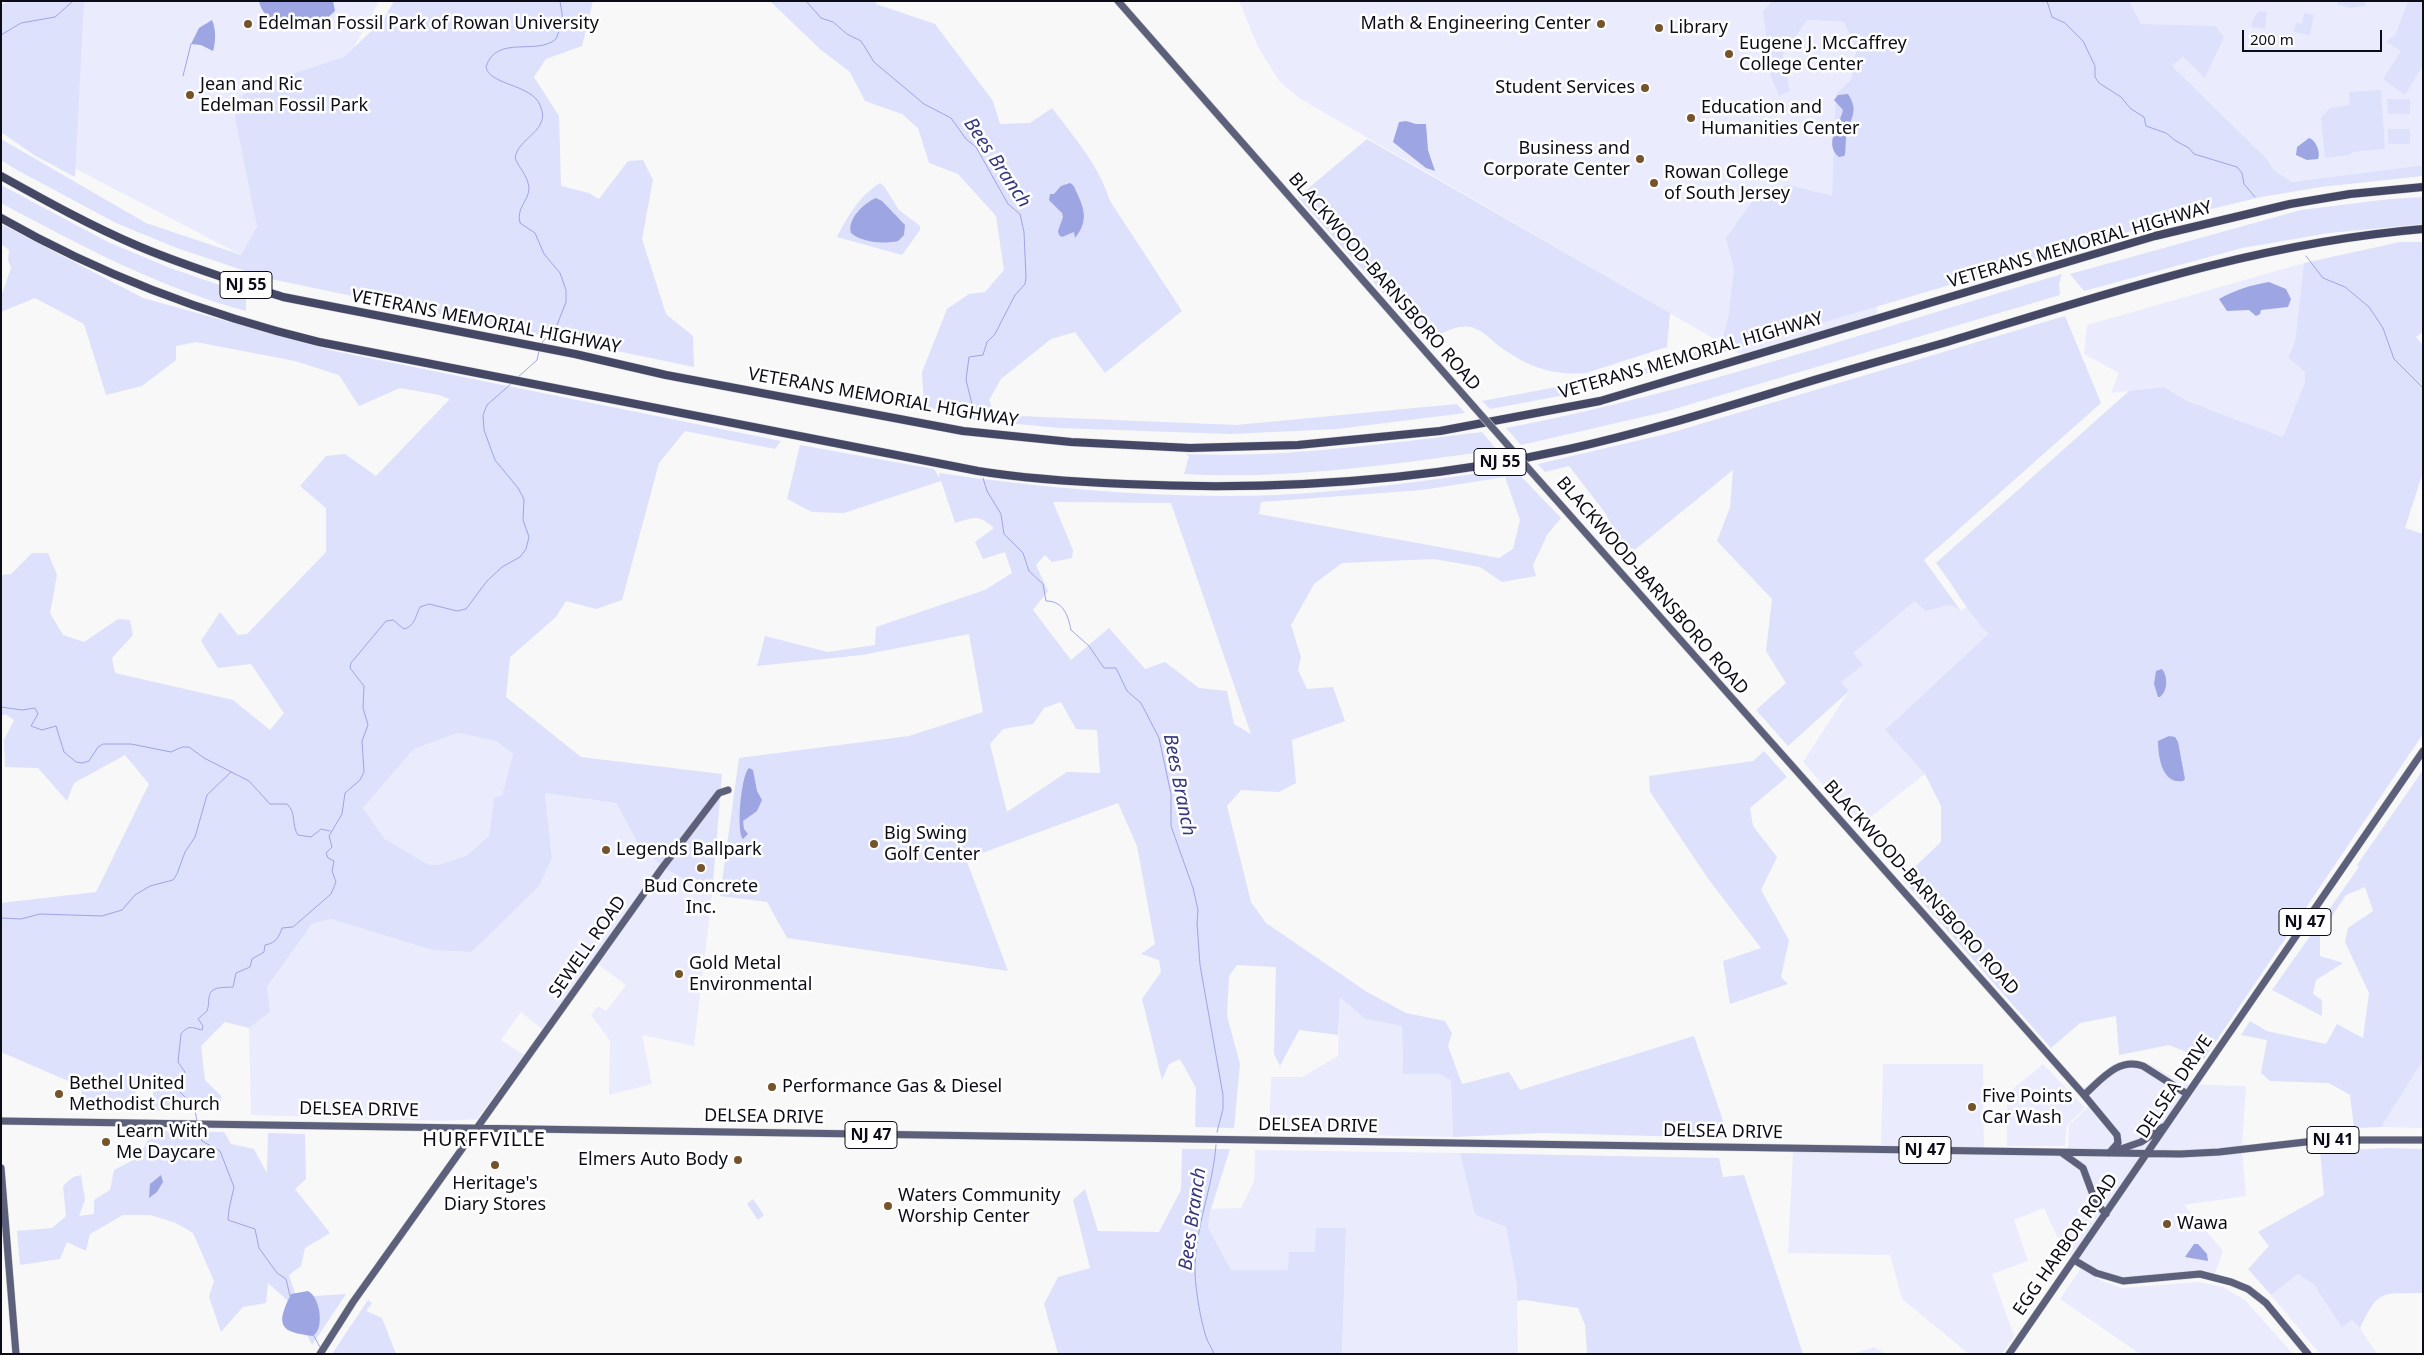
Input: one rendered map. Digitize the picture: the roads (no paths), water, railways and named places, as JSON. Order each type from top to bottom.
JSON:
[{"type":"highway","name":"VETERANS MEMORIAL HIGHWAY","points":[[1,176],[58,208],[116,236],[238,283],[283,296],[666,374],[963,431],[1072,442],[1190,448],[1307,444],[1440,431],[1600,401],[2154,236],[2272,208],[2350,194],[2423,188]]},
{"type":"highway","name":"NJ 55","points":[[1,218],[59,250],[106,272],[201,309],[262,328],[319,342],[556,388],[628,404],[995,474],[1082,482],[1195,487],[1347,481],[1441,472],[1568,449],[1680,420],[2232,258],[2340,238],[2423,228]]},
{"type":"main road","name":"BLACKWOOD-BARNSBORO ROAD","points":[[1118,1],[1475,408],[2084,1095],[2117,1134],[2118,1143],[2109,1153]]},
{"type":"main road","name":"DELSEA DRIVE","points":[[1,1121],[2148,1153],[2423,751]]},
{"type":"main road","name":"SEWELL ROAD","points":[[320,1354],[353,1302],[662,868],[719,793],[728,790]]},
{"type":"main road","points":[[2084,1095],[2116,1068],[2125,1063],[2135,1063],[2143,1066],[2187,1094]]},
{"type":"main road","name":"NJ 47","points":[[2109,1153],[2141,1142],[2167,1123]]},
{"type":"main road","name":"NJ 41","points":[[2148,1153],[2214,1153],[2323,1140],[2423,1140]]},
{"type":"main road","points":[[2059,1152],[2074,1160],[2083,1168],[2096,1203],[2106,1214]]},
{"type":"main road","name":"EGG HARBOR ROAD","points":[[2009,1354],[2148,1153]]},
{"type":"main road","points":[[1,1168],[16,1354]]},
{"type":"main road","points":[[2074,1260],[2096,1273],[2123,1280],[2200,1274],[2231,1282],[2248,1289],[2266,1303],[2308,1354]]},
{"type":"water","points":[[259,1],[333,1],[335,11],[326,19],[296,31],[264,13]]},
{"type":"water","points":[[212,20],[215,35],[213,51],[201,45],[191,44],[199,28]]},
{"type":"water","points":[[1848,94],[1854,110],[1846,136],[1845,154],[1839,157],[1834,152],[1832,140],[1843,110],[1834,100],[1838,95]]},
{"type":"water","points":[[1406,121],[1426,124],[1428,150],[1435,171],[1426,168],[1393,142],[1399,122]]},
{"type":"water","points":[[2309,138],[2314,141],[2317,147],[2318,159],[2307,160],[2296,155],[2297,147]]},
{"type":"water","points":[[1070,183],[1080,199],[1084,216],[1082,227],[1075,238],[1074,232],[1062,237],[1059,235],[1058,231],[1063,217],[1062,213],[1049,200],[1050,194],[1054,194],[1061,186]]},
{"type":"water","points":[[876,198],[882,201],[905,225],[904,235],[898,241],[874,242],[861,239],[851,233],[850,228],[854,217],[866,204]]},
{"type":"water","points":[[2269,282],[2286,289],[2291,299],[2288,307],[2261,310],[2260,314],[2256,316],[2249,310],[2227,311],[2219,299],[2243,288]]},
{"type":"water","points":[[2162,669],[2165,675],[2166,687],[2163,694],[2158,697],[2154,684],[2156,671]]},
{"type":"water","points":[[2169,736],[2175,737],[2178,742],[2185,779],[2183,781],[2170,779],[2160,761],[2158,741]]},
{"type":"water","points":[[749,768],[753,770],[757,791],[762,800],[757,811],[743,821],[744,829],[748,834],[743,839],[740,826],[740,804],[746,773]]},
{"type":"water","points":[[161,1175],[163,1182],[157,1192],[149,1198],[150,1184]]},
{"type":"water","points":[[2194,1244],[2198,1244],[2207,1254],[2208,1261],[2185,1257]]},
{"type":"water","points":[[308,1291],[316,1299],[320,1313],[319,1326],[313,1336],[287,1329],[282,1320],[291,1294]]},
{"type":"waterway","points":[[1,35],[21,23],[55,17],[73,1]]},
{"type":"waterway","points":[[540,345],[557,325],[566,302],[566,290],[560,273],[544,254],[535,233],[520,223],[521,208],[529,188],[527,180],[515,158],[517,151],[538,128],[542,121],[542,114],[540,105],[535,98],[520,88],[494,78],[486,67],[491,57],[498,51],[508,48],[548,44],[556,39],[563,20],[560,1]]},
{"type":"waterway","name":"Bees Branch","points":[[806,1],[821,18],[833,22],[847,34],[861,41],[874,62],[924,104],[951,118],[966,139],[976,147],[1008,204],[1020,214],[1024,232],[1025,284],[1015,295],[995,334],[987,342],[983,355],[969,357],[966,380],[975,416]]},
{"type":"waterway","points":[[2047,1],[2052,17],[2065,23],[2083,41],[2095,66],[2095,77],[2099,83],[2121,97],[2131,109],[2144,117],[2146,126],[2166,133],[2189,148],[2194,154],[2237,167],[2242,173],[2244,184],[2255,197]]},
{"type":"waterway","points":[[183,76],[191,44]]},
{"type":"waterway","points":[[2306,256],[2323,278],[2345,287],[2369,307],[2383,328],[2394,359],[2423,388]]},
{"type":"waterway","points":[[517,378],[537,360],[539,351]]},
{"type":"waterway","points":[[197,1121],[194,1106],[177,1089],[185,1072],[178,1062],[181,1034],[189,1028],[202,1030],[203,1026],[198,1019],[207,1011],[212,991],[218,988],[233,987],[236,973],[250,967],[252,959],[264,952],[265,945],[272,943],[280,934],[282,928],[293,927],[331,894],[336,882],[332,871],[334,861],[328,858],[326,853],[332,847],[329,836],[342,814],[345,793],[360,780],[364,772],[362,741],[368,725],[363,708],[364,686],[350,668],[351,663],[386,621],[393,620],[404,629],[413,623],[420,607],[429,604],[457,611],[466,609],[487,581],[502,567],[520,557],[526,549],[529,537],[523,520],[524,499],[518,488],[495,460],[484,430],[483,415],[487,405],[513,382]]},
{"type":"waterway","name":"Bees Branch","points":[[983,478],[987,491],[1001,514],[1004,534],[1023,553],[1029,571],[1043,584],[1046,601],[1061,606],[1067,615],[1071,630],[1089,646],[1104,668],[1116,668],[1127,691],[1141,703],[1159,738],[1171,794],[1171,826],[1193,888],[1198,910],[1200,965],[1223,1095],[1223,1109],[1217,1132]]},
{"type":"waterway","points":[[1,707],[22,710],[35,708],[38,714],[31,726],[42,730],[56,726],[64,752],[76,762],[89,761],[98,747],[103,744],[131,744],[171,752],[182,747],[189,747],[204,758],[249,781],[270,804],[287,804],[292,811],[298,835],[311,837],[321,829],[330,831]]},
{"type":"waterway","points":[[1,918],[21,919],[40,914],[102,916],[122,910],[135,895],[150,886],[173,880],[185,852],[195,837],[207,795],[231,772]]},
{"type":"waterway","points":[[197,1127],[202,1141],[220,1151],[234,1187],[228,1220],[255,1229],[259,1248],[277,1273],[286,1279],[290,1296]]},
{"type":"waterway","name":"Bees Branch","points":[[1214,1354],[1206,1337],[1197,1297],[1195,1257],[1216,1145]]},
{"type":"waterway","points":[[314,1336],[320,1347]]},
{"type":"place","name":"Edelman Fossil Park of Rowan University","points":[[248,24]]},
{"type":"place","name":"Math & Engineering Center","points":[[1601,24]]},
{"type":"place","name":"Library","points":[[1659,28]]},
{"type":"place","name":"Eugene J. McCaffrey College Center","points":[[1729,54]]},
{"type":"place","name":"Student Services","points":[[1645,88]]},
{"type":"place","name":"Jean and Ric Edelman Fossil Park","points":[[190,95]]},
{"type":"place","name":"Education and Humanities Center","points":[[1691,118]]},
{"type":"place","name":"Business and Corporate Center","points":[[1640,159]]},
{"type":"place","name":"Rowan College of South Jersey","points":[[1654,183]]},
{"type":"place","name":"Big Swing Golf Center","points":[[874,844]]},
{"type":"place","name":"Legends Ballpark","points":[[606,850]]},
{"type":"place","name":"Bud Concrete Inc.","points":[[701,868]]},
{"type":"place","name":"Gold Metal Environmental","points":[[679,974]]},
{"type":"place","name":"Performance Gas & Diesel","points":[[772,1087]]},
{"type":"place","name":"Bethel United Methodist Church","points":[[59,1094]]},
{"type":"place","name":"Five Points Car Wash","points":[[1972,1107]]},
{"type":"place","name":"Learn With Me Daycare","points":[[106,1142]]},
{"type":"place","name":"Elmers Auto Body","points":[[738,1160]]},
{"type":"place","name":"Heritage's Diary Stores","points":[[495,1165]]},
{"type":"place","name":"Waters Community Worship Center","points":[[888,1206]]},
{"type":"place","name":"Wawa","points":[[2167,1224]]},
{"type":"district","name":"HURFFVILLE","points":[[484,1140]]}]
